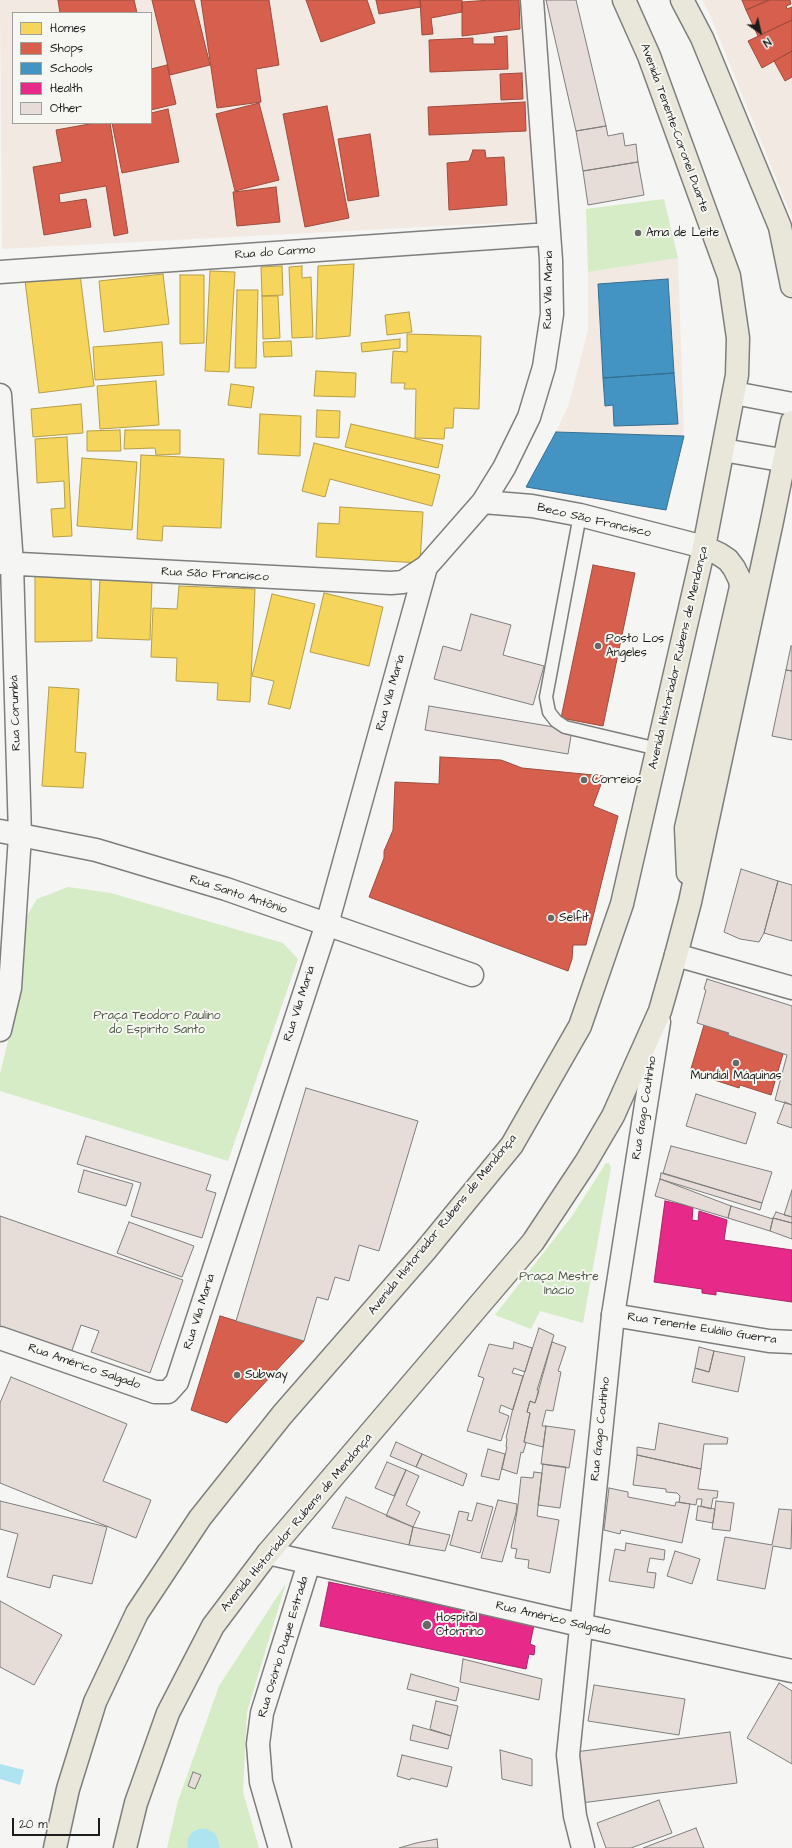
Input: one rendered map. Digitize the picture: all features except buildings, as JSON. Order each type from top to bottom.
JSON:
[{"type":"main road","name":"Avenida Tenente-Coronel Duarte","points":[[624,0],[649,56],[729,276],[738,338],[736,384]]},
{"type":"main road","points":[[682,0],[702,38],[786,235],[792,286]]},
{"type":"main road","name":"Avenida Historiador Rubens de Mendonça","points":[[55,1848],[68,1789],[95,1702],[137,1613],[200,1518],[282,1415],[425,1251],[512,1145],[580,1026],[622,904],[704,547],[736,384]]},
{"type":"main road","name":"Avenida Historiador Rubens de Mendonça","points":[[125,1848],[136,1803],[168,1713],[212,1626],[268,1553],[533,1242],[586,1162],[613,1116],[660,1011],[690,902],[789,462],[792,422]]},
{"type":"main road","points":[[690,902],[686,828],[741,587],[740,580],[728,560],[704,547]]},
{"type":"street","name":"Rua Vila Maria","points":[[168,1392],[177,1382],[327,924],[426,567],[483,502],[504,468],[529,417],[544,367],[552,314],[549,234],[532,0]]},
{"type":"street","name":"Rua do Carmo","points":[[0,272],[549,234]]},
{"type":"street","points":[[736,384],[792,404]]},
{"type":"street","name":"Rua Corumbá","points":[[0,395],[6,564],[10,833],[10,988],[0,1030]]},
{"type":"street","points":[[723,450],[789,462]]},
{"type":"street","name":"Beco São Francisco","points":[[483,502],[532,506],[580,515],[704,547]]},
{"type":"street","name":"Rua São Francisco","points":[[6,564],[391,583],[407,580],[426,567]]},
{"type":"street","name":"Rua Santo Antônio","points":[[10,833],[96,850],[226,889],[472,975]]},
{"type":"street","points":[[676,955],[792,988]]},
{"type":"street","name":"Rua Gago Coutinho","points":[[583,1848],[575,1816],[568,1755],[580,1625],[613,1315],[660,1011]]},
{"type":"street","name":"Rua Tenente Eulálio Guerra","points":[[613,1315],[769,1341],[792,1342]]},
{"type":"street","name":"Rua Américo Salgado","points":[[0,1338],[155,1392],[168,1392]]},
{"type":"street","name":"Rua Américo Salgado","points":[[268,1553],[580,1625],[792,1671]]},
{"type":"street","name":"Rua Osório Duque Estrada","points":[[280,1848],[262,1782],[258,1744],[262,1713],[309,1563]]},
{"type":"lane","points":[[580,515],[546,697],[549,712],[556,722],[565,727],[658,749]]},
{"type":"shaded area","points":[[0,0],[523,0],[538,221],[2,249]]},
{"type":"shaded area","points":[[702,0],[792,0],[792,215],[710,15]]},
{"type":"shaded area","points":[[678,258],[684,436],[556,432],[569,404],[588,329],[588,272]]},
{"type":"green space","points":[[664,199],[678,258],[588,272],[586,209]]},
{"type":"green space","name":"Praça Teodoro Paulino do Espírito Santo","points":[[68,887],[111,893],[283,943],[298,959],[228,1161],[0,1091],[0,1074],[12,1025],[21,926],[37,899]]},
{"type":"green space","name":"Praça Mestre Inácio","points":[[606,1163],[609,1163],[611,1168],[583,1323],[540,1311],[531,1329],[495,1315],[572,1216]]},
{"type":"green space","points":[[286,1583],[247,1712],[243,1792],[259,1848],[167,1848],[178,1801],[219,1686]]},
{"type":"water","points":[[0,1764],[24,1770],[20,1785],[0,1779]]},
{"type":"waterway","points":[[203,1844],[204,1848]]},
{"type":"place","name":"Ama de Leite","points":[[638,233]]},
{"type":"place","name":"Posto Los Angeles","points":[[598,646]]},
{"type":"place","name":"Correios","points":[[584,780]]},
{"type":"place","name":"Selfit","points":[[551,918]]},
{"type":"place","name":"Mundial Máquinas","points":[[736,1063]]},
{"type":"place","name":"Subway","points":[[237,1375]]},
{"type":"place","name":"Hospital Otorrino","points":[[427,1625]]}]
